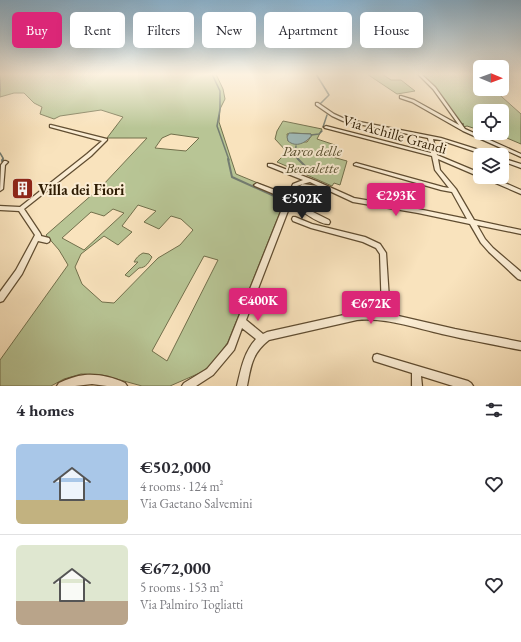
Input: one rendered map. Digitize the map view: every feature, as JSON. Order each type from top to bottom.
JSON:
[{"type":"street","points":[[437,92],[464,130]]},
{"type":"street","points":[[401,97],[413,101],[464,130],[521,156]]},
{"type":"street","points":[[317,104],[333,115],[344,120],[432,138],[473,149]]},
{"type":"street","points":[[0,208],[21,209],[89,155],[105,140],[51,126]]},
{"type":"street","name":"Via Achille Grandi","points":[[326,127],[434,155],[473,172]]},
{"type":"street","points":[[432,138],[430,138],[438,170],[454,190],[490,250],[521,276]]},
{"type":"street","points":[[509,162],[521,166]]},
{"type":"street","points":[[356,164],[443,189],[454,190]]},
{"type":"street","points":[[0,189],[3,165]]},
{"type":"street","points":[[270,165],[289,172],[304,182],[326,188]]},
{"type":"street","points":[[186,386],[210,372],[231,347],[295,184],[294,177],[289,172]]},
{"type":"street","points":[[290,196],[304,182]]},
{"type":"street","points":[[295,184],[314,182],[353,200],[418,211],[521,232]]},
{"type":"street","points":[[502,184],[521,192]]},
{"type":"street","points":[[257,185],[290,196],[305,212],[327,222]]},
{"type":"street","points":[[0,298],[19,272],[38,235],[21,209]]},
{"type":"street","points":[[295,219],[311,226],[365,240],[378,246],[384,253],[386,317]]},
{"type":"street","points":[[37,238],[47,240]]},
{"type":"street","points":[[242,386],[251,351],[262,339],[278,332],[357,316],[386,317],[521,346]]},
{"type":"street","points":[[241,322],[262,339]]},
{"type":"street","points":[[377,358],[468,386]]},
{"type":"street","points":[[416,370],[418,386]]},
{"type":"street","points":[[62,386],[91,378],[106,380],[122,386]]},
{"type":"green space","points":[[0,92],[224,92],[225,99],[220,109],[219,122],[236,174],[287,195],[228,342],[213,363],[202,372],[170,386],[142,386],[102,375],[81,374],[64,379],[51,386],[0,386],[0,360],[68,265],[59,250],[46,235],[102,186],[147,138],[107,138],[123,117],[101,110],[60,116],[54,119],[40,114],[42,107],[34,103],[24,93],[14,93],[0,97]],"holes":[[[171,134],[199,138],[186,151],[155,148],[162,138]],[[138,205],[156,211],[144,222],[159,229],[171,216],[181,219],[193,230],[180,245],[158,258],[114,303],[102,302],[82,284],[75,267],[81,254],[104,236],[118,245],[132,232],[122,226]],[[113,209],[124,213],[84,250],[62,238],[91,212],[104,216]],[[204,256],[218,260],[167,361],[152,351]]]},
{"type":"green space","points":[[394,92],[409,92],[397,94]]},
{"type":"green space","points":[[439,92],[473,92],[473,96],[501,96],[521,114],[521,144],[509,139],[509,104],[473,104],[473,128],[467,126],[463,127],[462,125],[464,124],[460,123]]},
{"type":"green space","name":"Parco delle Beccalette","points":[[283,121],[322,129],[317,139],[335,145],[329,156],[347,161],[340,185],[334,183],[332,186],[277,162],[287,152],[275,139],[277,131]],"holes":[[[287,134],[312,135],[307,142],[288,141]]]},
{"type":"green space","points":[[143,253],[149,254],[152,257],[148,263],[144,267],[139,268],[129,277],[125,275],[138,262],[134,262]]},
{"type":"water","points":[[289,133],[312,135],[301,144],[294,144],[288,141],[287,137]]},
{"type":"waterway","points":[[220,92],[220,109],[217,126],[229,160]]},
{"type":"waterway","points":[[319,105],[329,95],[327,92]]},
{"type":"waterway","points":[[323,127],[327,115]]},
{"type":"waterway","points":[[311,135],[319,134],[322,131]]},
{"type":"waterway","points":[[295,155],[296,146]]},
{"type":"waterway","points":[[0,153],[3,158],[2,160]]},
{"type":"waterway","points":[[296,157],[308,169]]},
{"type":"waterway","points":[[228,159],[232,177],[283,200]]},
{"type":"place","name":"Villa dei Fiori","points":[[22,189]]}]
